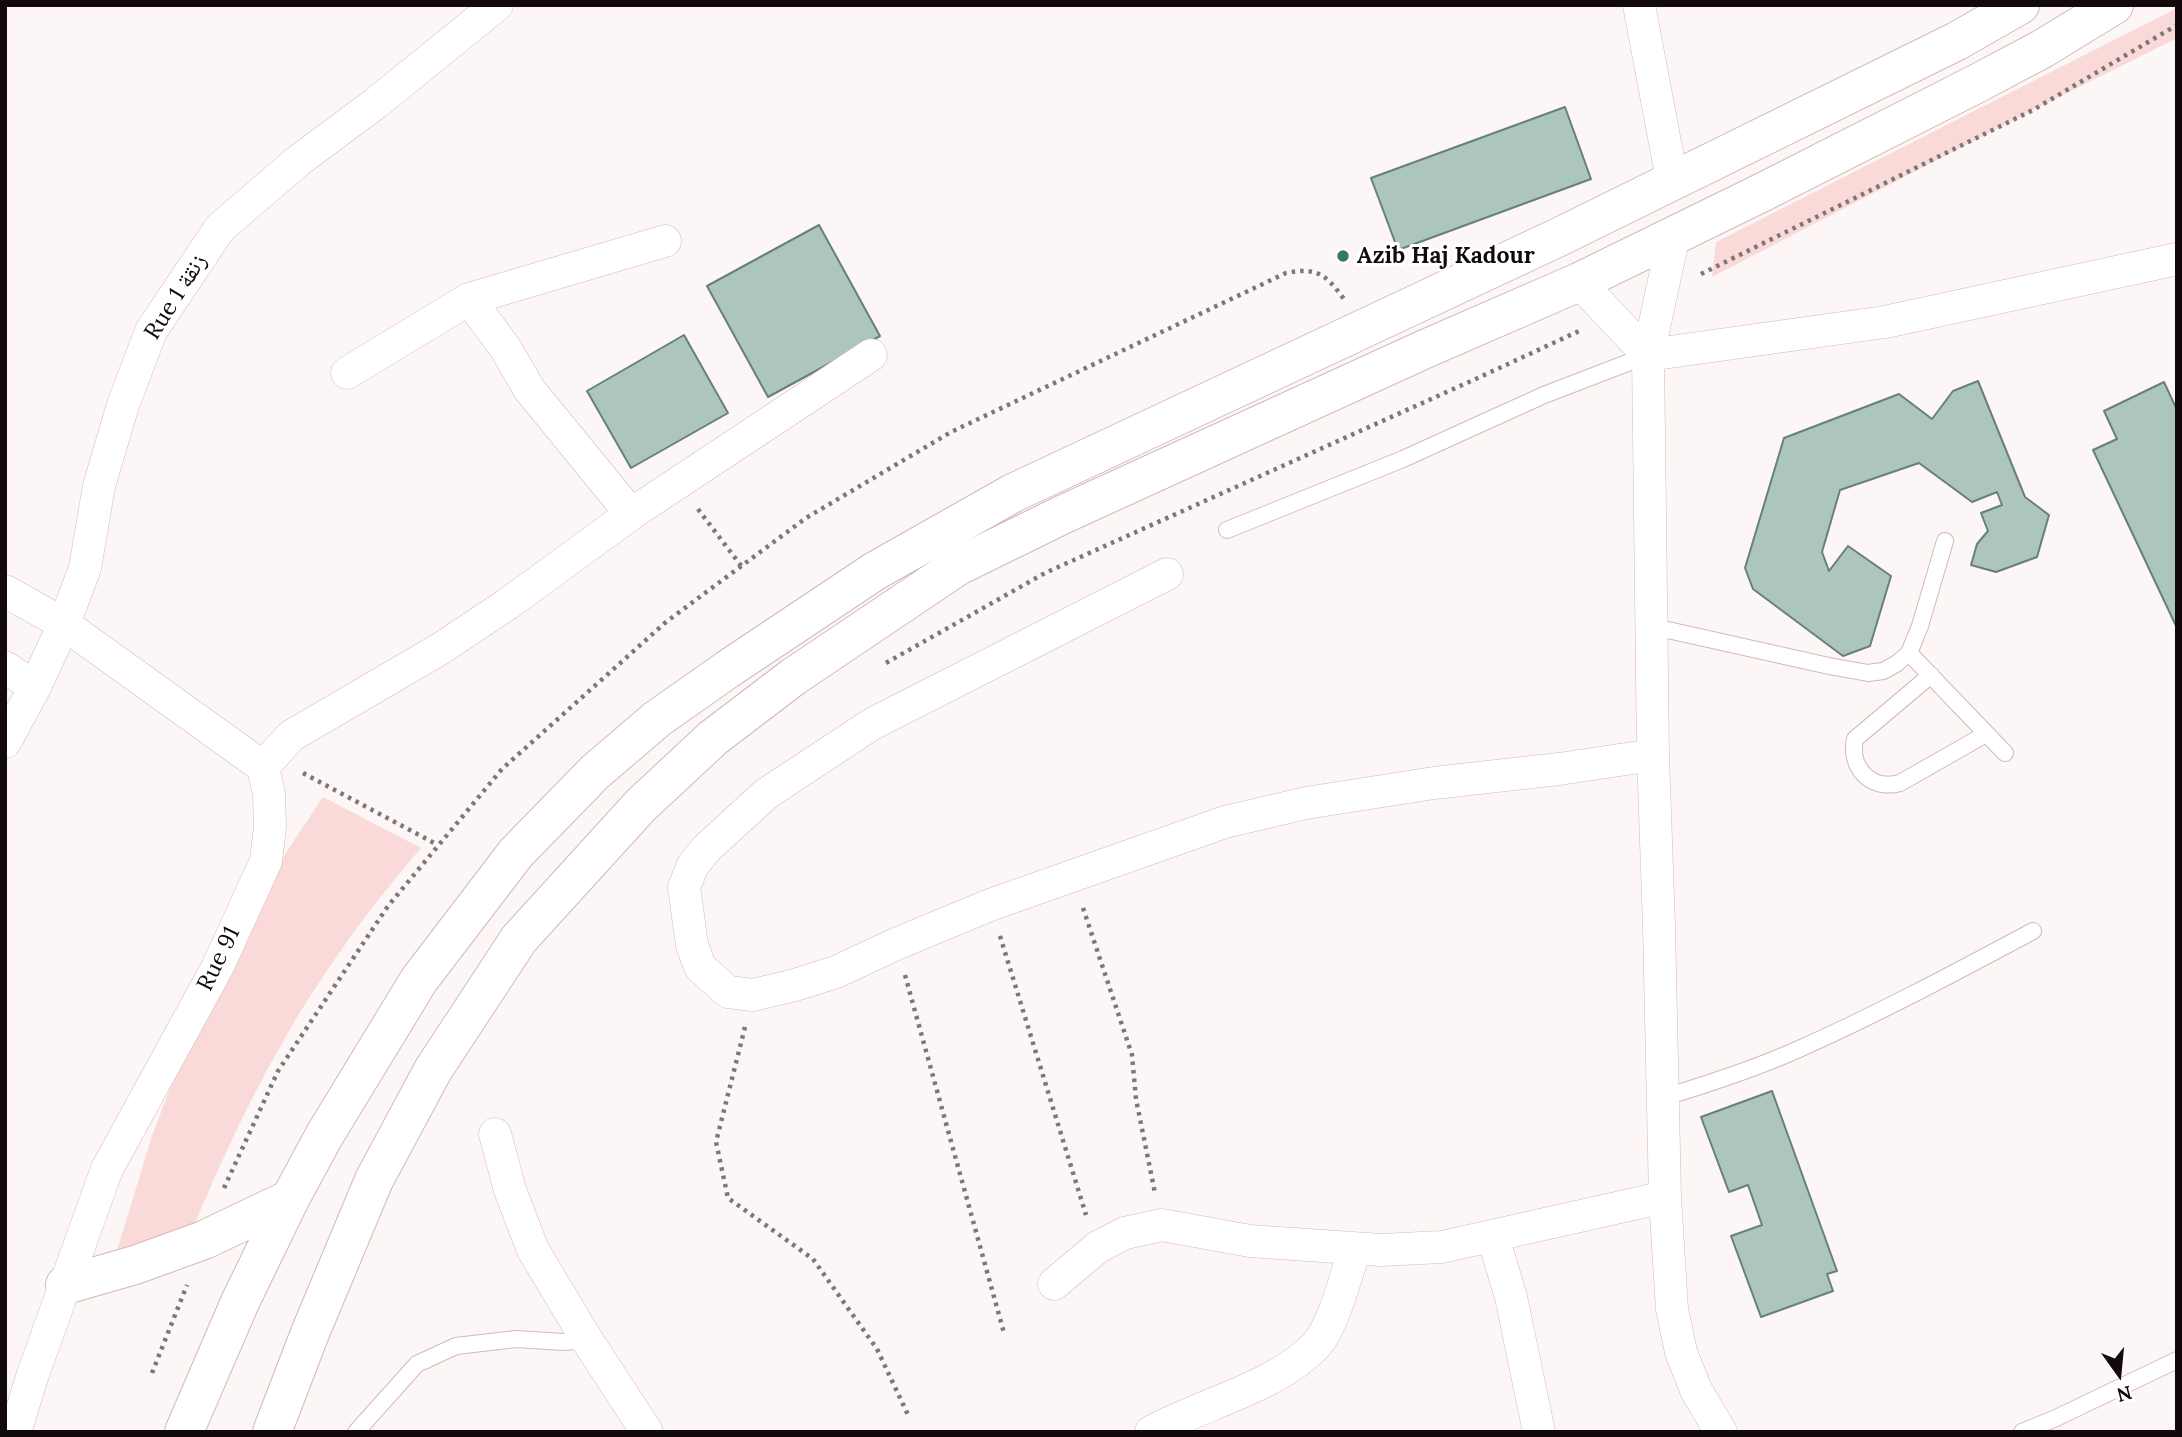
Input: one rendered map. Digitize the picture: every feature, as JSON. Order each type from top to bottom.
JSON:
[{"type":"highway","points":[[184,1432],[240,1302],[290,1199],[324,1136],[419,981],[508,864],[595,772],[657,719],[875,571],[1013,493],[1748,145],[1957,41],[2020,5]]},
{"type":"highway","points":[[272,1432],[374,1180],[433,1070],[519,939],[641,805],[713,738],[793,677],[958,566],[1064,514],[1578,282],[1976,84],[2042,49],[2114,5]]},
{"type":"highway","points":[[65,1285],[135,1265],[204,1240],[290,1199]]},
{"type":"street","name":"Rue 1 زنقة","points":[[5,742],[35,687],[64,624],[85,568],[99,486],[122,405],[151,331],[220,228],[298,161],[376,103],[497,5]]},
{"type":"street","points":[[1640,5],[1672,179]]},
{"type":"street","points":[[1674,235],[1648,355],[1650,626],[1665,1197],[1672,1308],[1681,1352],[1696,1390],[1718,1431]]},
{"type":"street","points":[[347,373],[469,299],[665,242]]},
{"type":"street","points":[[1648,355],[1885,322],[2177,259]]},
{"type":"street","points":[[1578,282],[1648,355]]},
{"type":"street","points":[[469,299],[506,349],[529,389],[631,514]]},
{"type":"street","points":[[5,592],[64,624],[268,761],[291,736],[440,649],[509,603],[631,514],[871,355]]},
{"type":"street","points":[[1167,574],[872,724],[766,794],[692,865],[684,887],[692,945],[700,967],[728,992],[753,995],[836,972],[990,905],[1225,822],[1306,803],[1434,783],[1653,755]]},
{"type":"street","points":[[5,667],[35,687]]},
{"type":"street","name":"Rue 91","points":[[15,1432],[33,1374],[107,1169],[217,968],[266,862],[270,827],[268,761]]},
{"type":"street","points":[[495,1134],[510,1190],[533,1250],[647,1432]]},
{"type":"street","points":[[1054,1284],[1098,1247],[1125,1233],[1162,1225],[1250,1241],[1381,1250],[1442,1247],[1665,1197]]},
{"type":"street","points":[[1493,1237],[1511,1297],[1539,1432]]},
{"type":"street","points":[[1151,1432],[1257,1384],[1288,1367],[1317,1343],[1328,1325],[1354,1249]]},
{"type":"lane","points":[[1227,530],[1403,459],[1544,395],[1648,355]]},
{"type":"lane","points":[[1650,626],[1829,666],[1868,673],[1883,671],[1909,653],[1920,626],[1945,541]]},
{"type":"lane","points":[[1909,653],[2005,753]]},
{"type":"lane","points":[[1931,675],[1856,739],[1853,751],[1858,765],[1867,777],[1877,784],[1889,786],[1900,783],[1986,734]]},
{"type":"lane","points":[[1662,1098],[1797,1050],[1940,981],[2033,931]]},
{"type":"lane","points":[[356,1432],[417,1364],[456,1346],[516,1339],[564,1342],[587,1340]]},
{"type":"lane","points":[[2022,1432],[2177,1360]]},
{"type":"path","points":[[1662,293],[2033,110],[2177,25]]},
{"type":"path","points":[[876,668],[1045,573],[1611,315]]},
{"type":"path","points":[[678,482],[741,567]]},
{"type":"path","points":[[268,761],[438,845]]},
{"type":"path","points":[[1073,877],[1132,1055],[1136,1099],[1162,1225]]},
{"type":"path","points":[[990,905],[1098,1247]]},
{"type":"path","points":[[896,944],[1004,1333]]},
{"type":"path","points":[[753,995],[716,1142],[728,1198],[813,1259],[877,1349],[909,1417]]},
{"type":"shaded area","points":[[2177,8],[2177,38],[1712,277],[1716,242]]},
{"type":"shaded area","points":[[323,797],[421,848],[361,923],[319,982],[277,1051],[240,1123],[191,1233],[115,1257],[152,1136],[180,1062],[248,920],[287,851]]},
{"type":"building","points":[[1565,107],[1591,179],[1398,250],[1371,178]]},
{"type":"building","points":[[819,225],[880,336],[768,397],[707,286]]},
{"type":"building","points":[[684,335],[728,413],[631,468],[587,391]]},
{"type":"building","points":[[1978,381],[2025,497],[2049,515],[2037,557],[1996,572],[1971,565],[1977,544],[1988,531],[1981,513],[2002,505],[1997,492],[1972,502],[1919,463],[1840,490],[1822,552],[1829,571],[1848,546],[1891,576],[1870,646],[1843,656],[1753,589],[1745,568],[1784,438],[1899,394],[1932,419],[1953,391]]},
{"type":"building","points":[[2164,382],[2177,410],[2177,628],[2093,450],[2117,439],[2104,411]]},
{"type":"building","points":[[1772,1091],[1837,1271],[1827,1274],[1833,1291],[1761,1317],[1731,1236],[1762,1225],[1748,1185],[1729,1192],[1701,1117]]},
{"type":"place","name":"Azib Haj Kadour","points":[[1343,256]]}]
